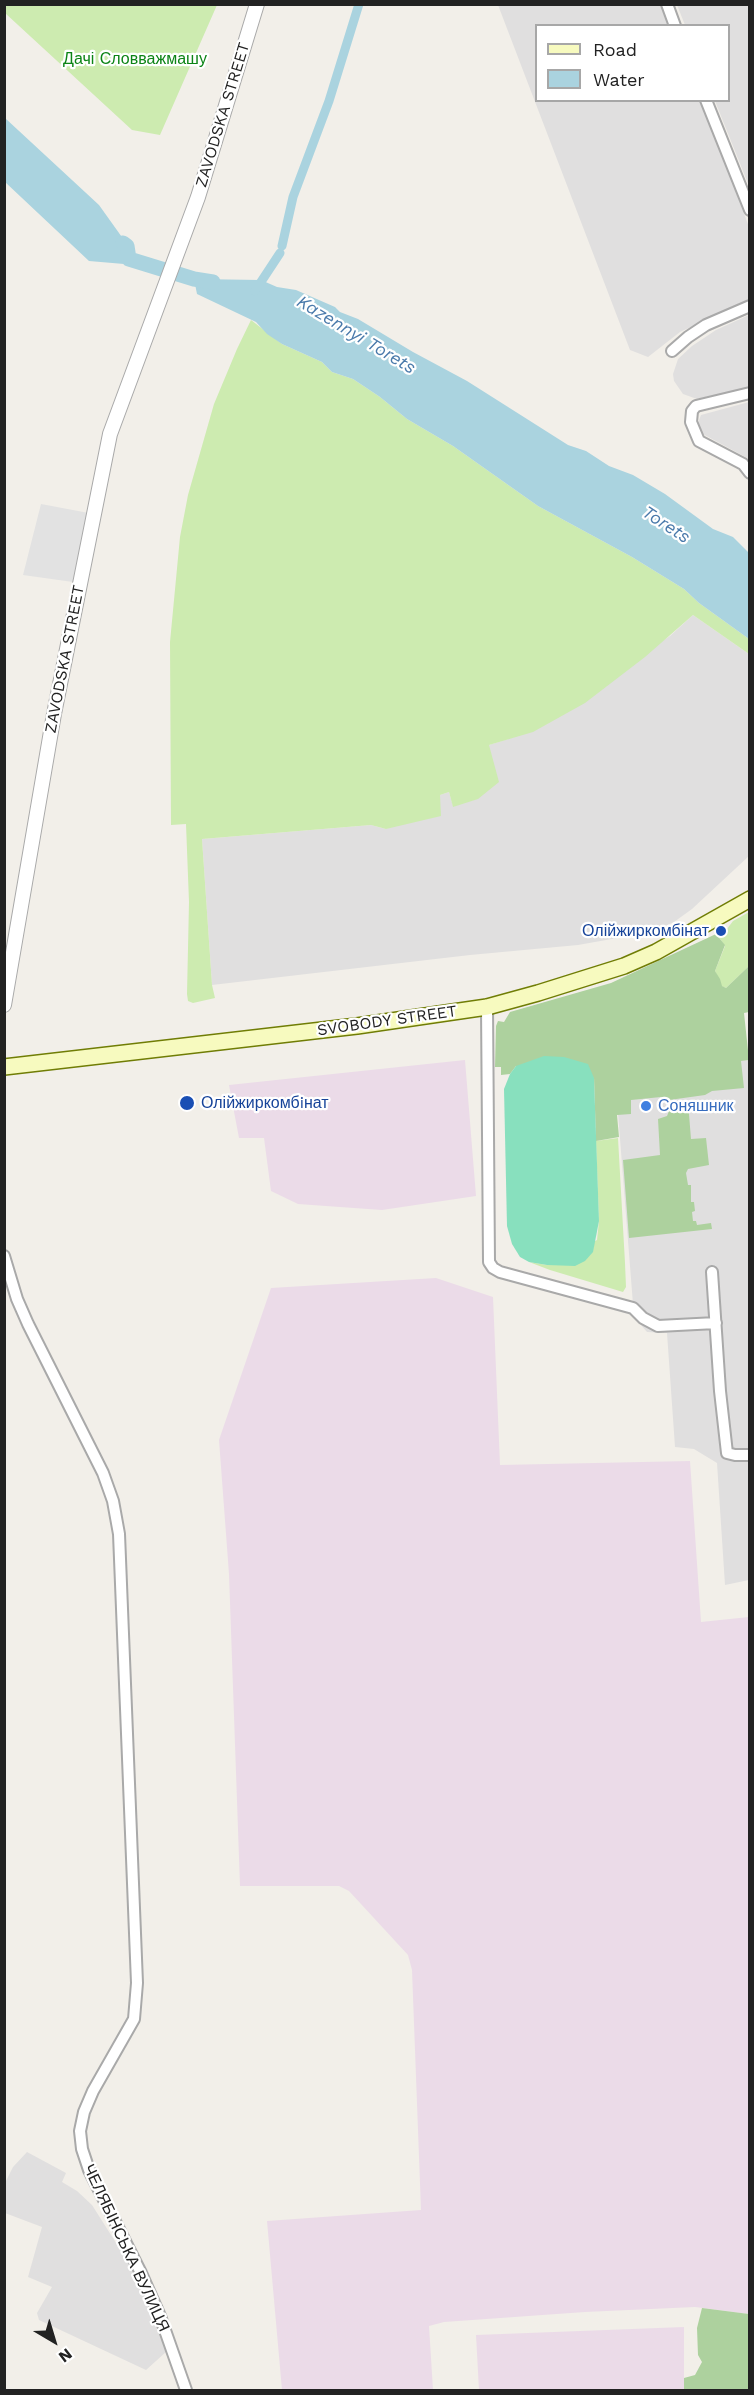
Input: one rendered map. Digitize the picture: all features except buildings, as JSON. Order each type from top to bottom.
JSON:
[{"type":"main road","name":"SVOBODY STREET","points":[[4,1067],[368,1024],[487,1007],[624,966],[656,952],[750,899]]},
{"type":"street","name":"ZAVODSKA STREET","points":[[4,1005],[54,714],[110,434],[187,225],[257,4]]},
{"type":"street","points":[[667,4],[674,24]]},
{"type":"street","points":[[706,102],[750,210]]},
{"type":"street","points":[[672,351],[706,325],[750,306]]},
{"type":"street","points":[[750,393],[696,406],[692,411],[691,422],[696,438],[742,464],[750,473]]},
{"type":"street","points":[[487,1007],[489,1262],[493,1268],[500,1272],[633,1308],[643,1318],[658,1326],[716,1323]]},
{"type":"street","name":"ЧЕЛЯБІНСЬКА ВУЛИЦЯ","points":[[4,1256],[17,1299],[28,1324],[103,1473],[113,1501],[119,1534],[137,1983],[134,2019],[100,2076],[84,2112],[80,2131],[82,2149],[89,2170],[141,2273],[160,2316],[186,2389]]},
{"type":"street","points":[[712,1272],[727,1453],[750,1455]]},
{"type":"shaded area","points":[[498,5],[665,5],[673,24],[535,24],[535,102]]},
{"type":"shaded area","points":[[677,5],[749,5],[749,186],[715,102],[730,102],[730,24],[685,24]]},
{"type":"shaded area","points":[[535,102],[702,102],[749,227],[749,300],[680,332],[648,357],[630,350]]},
{"type":"shaded area","points":[[749,315],[749,387],[697,399],[683,394],[674,381],[673,374],[678,359],[692,346],[716,330]]},
{"type":"shaded area","points":[[749,402],[749,459],[701,433],[698,423],[701,415]]},
{"type":"shaded area","points":[[41,504],[94,514],[80,583],[23,575]]},
{"type":"shaded area","points":[[693,615],[749,654],[749,856],[692,909],[674,922],[651,932],[578,945],[212,985],[202,839],[371,825],[386,829],[440,795],[449,792],[453,806],[489,745],[508,739],[670,636]]},
{"type":"shaded area","points":[[465,1060],[476,1196],[382,1210],[298,1204],[271,1191],[264,1138],[239,1138],[229,1085]]},
{"type":"shaded area","points":[[749,1060],[749,1580],[725,1585],[717,1463],[694,1449],[675,1447],[667,1333],[647,1332],[634,1317],[615,1075]]},
{"type":"shaded area","points":[[436,1278],[493,1297],[500,1465],[690,1461],[701,1622],[749,1617],[749,2314],[695,2307],[444,2322],[429,2326],[433,2390],[282,2390],[267,2221],[421,2210],[412,1970],[408,1955],[349,1891],[339,1886],[240,1886],[229,1574],[219,1440],[271,1288]]},
{"type":"shaded area","points":[[27,2152],[66,2173],[62,2182],[77,2191],[92,2205],[144,2287],[166,2352],[146,2370],[39,2320],[37,2313],[52,2287],[28,2277],[42,2227],[5,2213],[4,2185],[13,2167]]},
{"type":"shaded area","points":[[684,2327],[684,2390],[479,2390],[476,2335]]},
{"type":"green space","name":"Дачі Словважмашу","points":[[4,5],[217,5],[160,135],[132,130],[5,13]]},
{"type":"green space","points":[[251,320],[282,344],[322,362],[332,372],[353,379],[407,419],[453,446],[538,506],[632,557],[684,589],[699,603],[749,639],[749,654],[693,615],[645,657],[585,703],[533,732],[489,745],[499,782],[478,799],[453,807],[449,792],[440,795],[441,816],[386,829],[371,825],[202,839],[212,985],[215,998],[193,1003],[188,1001],[187,994],[189,902],[186,824],[171,825],[170,642],[180,537],[188,495],[214,404]]},
{"type":"green space","points":[[749,912],[749,966],[726,988],[721,986],[715,971],[725,946],[719,937],[728,932],[727,929],[733,921]]},
{"type":"green space","points":[[716,934],[725,945],[715,971],[722,986],[726,988],[749,966],[749,1012],[744,1013],[749,1060],[741,1061],[744,1088],[712,1091],[705,1095],[662,1101],[661,1097],[631,1100],[631,1114],[617,1115],[619,1137],[596,1141],[594,1078],[516,1066],[510,1074],[501,1075],[501,1067],[495,1067],[496,1026],[498,1021],[504,1022],[510,1012],[611,983]]},
{"type":"green space","points":[[544,1056],[564,1057],[588,1064],[594,1078],[599,1221],[593,1252],[585,1261],[575,1266],[547,1265],[529,1262],[520,1257],[512,1244],[507,1226],[504,1089],[516,1066]]},
{"type":"green space","points":[[688,1102],[691,1139],[706,1138],[709,1165],[688,1169],[686,1173],[688,1185],[691,1185],[691,1202],[694,1202],[693,1221],[696,1221],[697,1225],[711,1223],[712,1229],[629,1238],[623,1160],[660,1155],[658,1119],[667,1116],[672,1104]]},
{"type":"green space","points":[[618,1138],[626,1287],[623,1292],[529,1262],[547,1265],[597,1240],[599,1221],[596,1141]]},
{"type":"green space","points":[[702,2308],[749,2314],[749,2390],[684,2390],[684,2378],[695,2375],[702,2362],[698,2355],[697,2328]]},
{"type":"water","points":[[5,118],[99,205],[134,254],[124,264],[89,261],[5,182]]},
{"type":"water","name":"Torets","points":[[194,279],[261,280],[277,287],[296,290],[335,307],[340,312],[358,319],[467,381],[568,445],[586,451],[609,466],[633,475],[665,494],[713,529],[733,537],[749,553],[749,639],[699,603],[684,589],[632,557],[538,506],[453,446],[407,419],[353,379],[332,372],[322,362],[282,344],[267,334],[256,322],[197,294]]},
{"type":"waterway","points":[[282,246],[293,197],[329,101],[359,4]]},
{"type":"waterway","name":"Kazennyi Torets","points":[[123,243],[127,246],[129,259],[194,279],[213,282]]},
{"type":"waterway","points":[[255,291],[280,253]]},
{"type":"place","name":"Олійжиркомбінат","points":[[721,931]]},
{"type":"place","name":"Олійжиркомбiнат","points":[[187,1103]]},
{"type":"place","name":"Соняшник","points":[[646,1106]]}]
